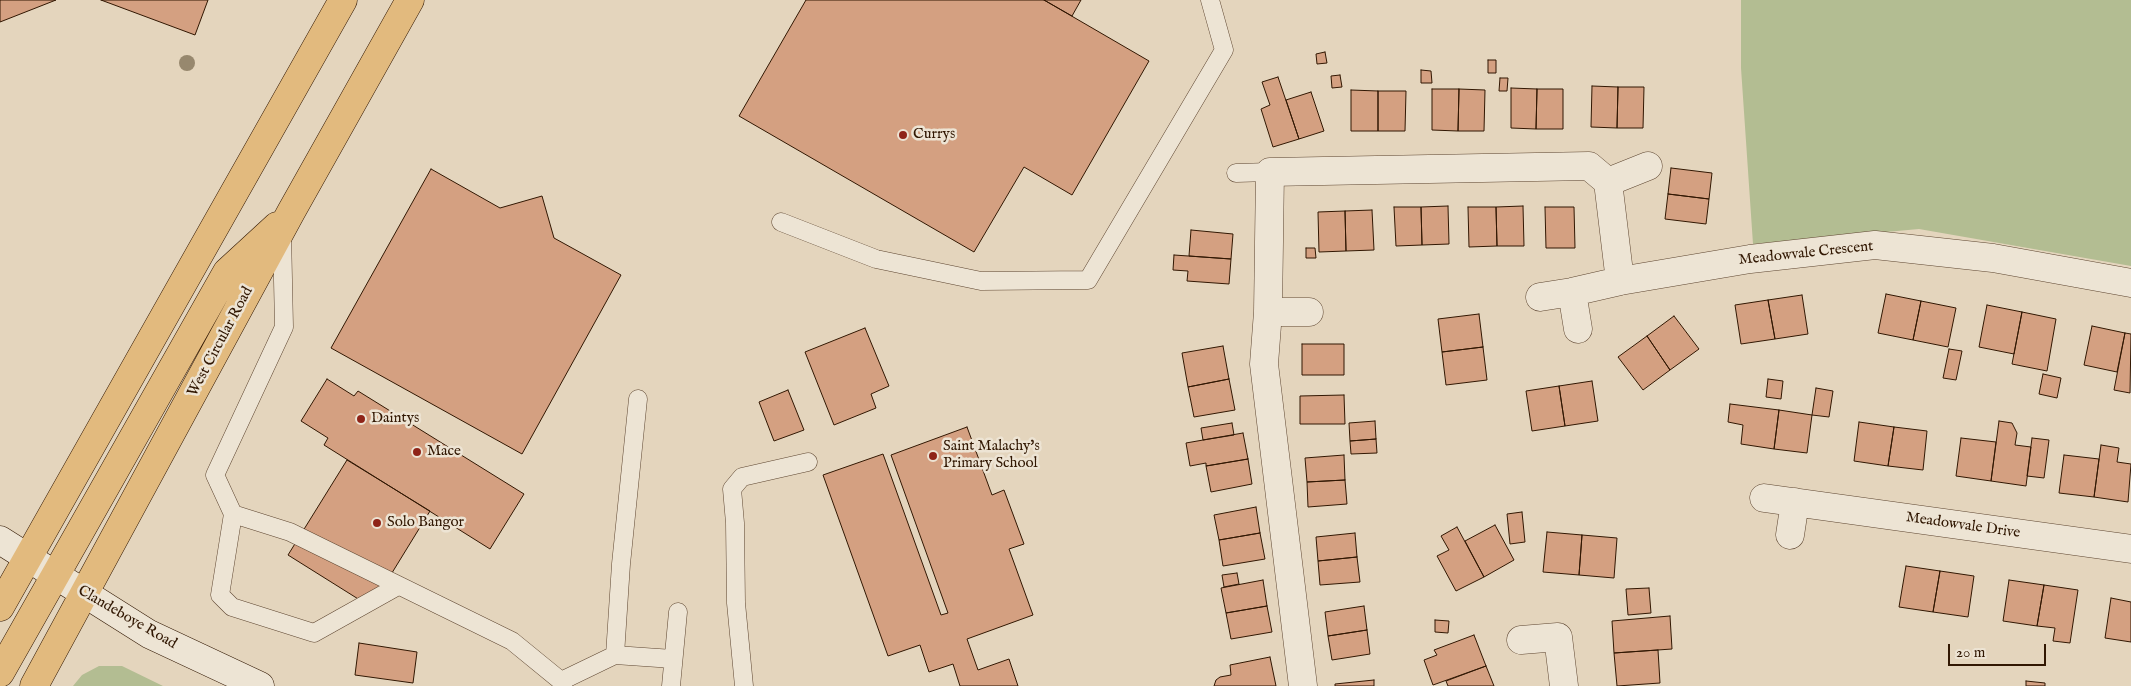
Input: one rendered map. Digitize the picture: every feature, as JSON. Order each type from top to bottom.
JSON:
[{"type":"highway","points":[[0,608],[343,0]]},
{"type":"highway","name":"West Circular Road","points":[[34,686],[287,221],[410,0]]},
{"type":"highway","points":[[0,673],[226,272],[287,221]]},
{"type":"street","points":[[1303,686],[1264,364],[1268,312],[1270,172],[1589,166],[1608,182],[1620,281]]},
{"type":"street","points":[[1608,182],[1648,166]]},
{"type":"street","name":"Meadowvale Crescent","points":[[1540,297],[1750,259],[1875,245],[1993,258],[2131,283]]},
{"type":"street","points":[[1572,292],[1578,329]]},
{"type":"street","points":[[1268,312],[1309,312]]},
{"type":"street","name":"Meadowvale Drive","points":[[1764,498],[2131,549]]},
{"type":"street","points":[[1790,535],[1795,502]]},
{"type":"street","name":"Clandeboye Road","points":[[0,540],[54,576],[149,634],[260,686]]},
{"type":"street","points":[[1521,640],[1558,637],[1564,686]]},
{"type":"lane","points":[[782,222],[876,259],[981,281],[1088,280],[1224,50],[1210,0]]},
{"type":"lane","points":[[1236,173],[1270,172]]},
{"type":"lane","points":[[287,221],[284,327],[215,475],[233,514],[220,595],[232,607],[314,633],[398,586]]},
{"type":"lane","points":[[615,655],[621,564],[638,399]]},
{"type":"lane","points":[[744,686],[736,603],[735,523],[732,489],[742,477],[808,462]]},
{"type":"lane","points":[[233,514],[290,532],[512,641],[562,684],[615,655],[673,659]]},
{"type":"lane","points":[[671,686],[678,612]]},
{"type":"green space","points":[[1741,0],[2131,0],[2131,266],[1919,229],[1753,244],[1741,68]]},
{"type":"green space","points":[[99,666],[122,666],[163,686],[73,686],[82,675]]},
{"type":"building","points":[[0,0],[56,0],[0,22]]},
{"type":"building","points":[[101,0],[208,0],[195,35]]},
{"type":"building","points":[[806,0],[1044,0],[1149,61],[1072,195],[1024,167],[974,252],[739,116]]},
{"type":"building","points":[[1044,0],[1081,0],[1072,16]]},
{"type":"building","points":[[1325,52],[1327,63],[1317,64],[1316,54]]},
{"type":"building","points":[[1488,60],[1496,60],[1496,73],[1488,73]]},
{"type":"building","points":[[1421,70],[1431,71],[1432,83],[1421,83]]},
{"type":"building","points":[[1340,75],[1342,87],[1332,88],[1331,76]]},
{"type":"building","points":[[1278,77],[1299,139],[1273,147],[1261,109],[1270,105],[1262,82]]},
{"type":"building","points":[[1500,78],[1508,78],[1507,91],[1499,91]]},
{"type":"building","points":[[1592,86],[1618,87],[1617,128],[1591,127]]},
{"type":"building","points":[[1618,87],[1644,87],[1643,128],[1617,128]]},
{"type":"building","points":[[1511,88],[1537,89],[1536,129],[1511,128]]},
{"type":"building","points":[[1432,89],[1459,89],[1458,131],[1432,130]]},
{"type":"building","points":[[1459,89],[1485,90],[1484,131],[1458,131]]},
{"type":"building","points":[[1537,89],[1563,89],[1563,129],[1536,129]]},
{"type":"building","points":[[1351,90],[1378,91],[1378,131],[1351,131]]},
{"type":"building","points":[[1378,91],[1406,91],[1405,131],[1378,131]]},
{"type":"building","points":[[1311,92],[1324,131],[1299,139],[1286,100]]},
{"type":"building","points":[[1671,168],[1712,173],[1709,199],[1668,194]]},
{"type":"building","points":[[431,169],[500,208],[542,196],[554,238],[621,275],[522,454],[331,348]]},
{"type":"building","points":[[1668,194],[1709,199],[1706,224],[1665,219]]},
{"type":"building","points":[[1448,206],[1449,244],[1422,245],[1421,207]]},
{"type":"building","points":[[1523,206],[1524,246],[1497,246],[1496,207]]},
{"type":"building","points":[[1394,207],[1421,207],[1422,245],[1396,246]]},
{"type":"building","points":[[1468,207],[1496,207],[1497,246],[1469,247]]},
{"type":"building","points":[[1545,207],[1574,207],[1575,248],[1546,248]]},
{"type":"building","points":[[1372,210],[1374,250],[1346,251],[1345,211]]},
{"type":"building","points":[[1345,211],[1346,251],[1319,252],[1318,212]]},
{"type":"building","points":[[1191,230],[1233,234],[1231,259],[1189,256]]},
{"type":"building","points":[[1306,248],[1315,248],[1316,258],[1306,258]]},
{"type":"building","points":[[1174,255],[1231,259],[1229,284],[1187,281],[1188,271],[1173,270]]},
{"type":"building","points":[[1886,294],[1921,301],[1913,340],[1878,333]]},
{"type":"building","points":[[1802,295],[1808,334],[1775,339],[1768,300]]},
{"type":"building","points":[[1768,300],[1775,339],[1741,344],[1735,305]]},
{"type":"building","points":[[1921,301],[1956,308],[1948,347],[1913,340]]},
{"type":"building","points":[[1987,305],[2022,312],[2014,354],[1979,347]]},
{"type":"building","points":[[2022,312],[2056,319],[2047,371],[2012,364]]},
{"type":"building","points":[[1479,314],[1483,347],[1442,352],[1438,319]]},
{"type":"building","points":[[1674,316],[1699,349],[1670,370],[1647,336]]},
{"type":"building","points":[[2092,326],[2125,333],[2117,372],[2084,365]]},
{"type":"building","points":[[865,328],[889,386],[871,394],[876,408],[834,425],[805,352]]},
{"type":"building","points":[[2125,333],[2131,334],[2130,393],[2114,390]]},
{"type":"building","points":[[1647,336],[1670,370],[1643,390],[1618,357]]},
{"type":"building","points":[[1302,344],[1344,344],[1344,375],[1302,375]]},
{"type":"building","points":[[1223,346],[1229,379],[1188,387],[1182,353]]},
{"type":"building","points":[[1483,347],[1487,380],[1446,385],[1442,352]]},
{"type":"building","points":[[1949,349],[1962,351],[1956,380],[1943,378]]},
{"type":"building","points":[[2043,374],[2061,378],[2057,398],[2039,394]]},
{"type":"building","points":[[327,379],[354,396],[358,391],[524,494],[490,549],[324,445],[328,438],[301,421]]},
{"type":"building","points":[[1229,379],[1235,410],[1194,417],[1188,387]]},
{"type":"building","points":[[1768,379],[1783,381],[1781,399],[1766,397]]},
{"type":"building","points":[[1592,381],[1598,421],[1565,426],[1559,386]]},
{"type":"building","points":[[1559,386],[1565,426],[1532,431],[1526,391]]},
{"type":"building","points":[[1816,388],[1833,391],[1829,417],[1812,415]]},
{"type":"building","points":[[788,390],[804,430],[774,441],[759,402]]},
{"type":"building","points":[[1344,395],[1345,424],[1300,424],[1300,396]]},
{"type":"building","points":[[1730,404],[1779,410],[1774,449],[1741,444],[1743,425],[1728,422]]},
{"type":"building","points":[[1779,410],[1812,415],[1807,453],[1774,449]]},
{"type":"building","points":[[1375,421],[1376,439],[1350,441],[1349,423]]},
{"type":"building","points":[[1999,421],[2012,423],[2017,433],[2015,445],[2031,447],[2026,486],[1991,481]]},
{"type":"building","points":[[1859,422],[1894,427],[1888,466],[1854,461]]},
{"type":"building","points":[[1232,423],[1234,435],[1203,440],[1201,428]]},
{"type":"building","points":[[967,427],[992,495],[1004,490],[1024,544],[1009,549],[1033,615],[967,639],[978,670],[1009,659],[1018,686],[960,686],[953,664],[929,672],[920,645],[888,656],[823,475],[883,454],[941,615],[948,613],[891,455]]},
{"type":"building","points":[[1894,427],[1927,431],[1923,470],[1888,466]]},
{"type":"building","points":[[1243,433],[1248,459],[1206,466],[1206,463],[1190,466],[1186,443]]},
{"type":"building","points":[[1961,438],[1996,442],[1991,481],[1956,476]]},
{"type":"building","points":[[2032,438],[2049,440],[2044,478],[2027,476]]},
{"type":"building","points":[[1376,439],[1377,453],[1351,454],[1350,441]]},
{"type":"building","points":[[2101,445],[2119,448],[2117,462],[2131,464],[2128,502],[2094,497]]},
{"type":"building","points":[[1344,455],[1345,480],[1307,482],[1305,458]]},
{"type":"building","points":[[2064,455],[2099,459],[2094,497],[2059,493]]},
{"type":"building","points":[[1248,459],[1252,484],[1211,492],[1206,466]]},
{"type":"building","points":[[347,460],[430,511],[371,607],[288,555]]},
{"type":"building","points":[[1345,480],[1347,504],[1308,507],[1307,482]]},
{"type":"building","points":[[1256,507],[1260,533],[1219,540],[1214,515]]},
{"type":"building","points":[[1522,512],[1525,542],[1510,544],[1507,514]]},
{"type":"building","points":[[1495,525],[1514,560],[1484,577],[1465,541]]},
{"type":"building","points":[[1457,527],[1484,577],[1456,591],[1437,556],[1449,550],[1441,536]]},
{"type":"building","points":[[1547,532],[1582,535],[1579,575],[1543,572]]},
{"type":"building","points":[[1260,533],[1265,559],[1223,566],[1219,540]]},
{"type":"building","points":[[1355,533],[1357,557],[1318,561],[1316,537]]},
{"type":"building","points":[[1582,535],[1617,538],[1614,578],[1579,575]]},
{"type":"building","points":[[1357,557],[1360,582],[1320,585],[1318,561]]},
{"type":"building","points":[[1906,566],[1940,571],[1933,612],[1899,607]]},
{"type":"building","points":[[1940,571],[1974,576],[1968,617],[1933,612]]},
{"type":"building","points":[[1237,573],[1239,584],[1224,587],[1222,575]]},
{"type":"building","points":[[1263,580],[1267,606],[1226,613],[1221,588]]},
{"type":"building","points":[[2009,580],[2044,585],[2037,626],[2003,621]]},
{"type":"building","points":[[2044,585],[2078,590],[2070,643],[2053,641],[2055,628],[2037,626]]},
{"type":"building","points":[[1649,588],[1651,613],[1628,615],[1626,589]]},
{"type":"building","points":[[2111,598],[2131,602],[2131,642],[2105,638]]},
{"type":"building","points":[[1267,606],[1272,632],[1231,639],[1226,613]]},
{"type":"building","points":[[1364,606],[1367,630],[1328,636],[1325,612]]},
{"type":"building","points":[[1670,616],[1672,649],[1614,653],[1612,621]]},
{"type":"building","points":[[1435,620],[1449,621],[1448,633],[1435,632]]},
{"type":"building","points":[[1367,630],[1370,654],[1332,660],[1328,636]]},
{"type":"building","points":[[1474,635],[1486,666],[1433,685],[1424,660],[1437,655],[1434,650]]},
{"type":"building","points":[[359,643],[417,652],[413,683],[355,675]]},
{"type":"building","points":[[1658,650],[1660,683],[1617,686],[1614,653]]},
{"type":"building","points":[[1270,657],[1276,686],[1214,686],[1216,680],[1220,677],[1231,675],[1230,665]]},
{"type":"building","points":[[1486,666],[1494,686],[1448,686],[1446,681]]},
{"type":"building","points":[[1374,680],[1374,686],[1335,686],[1335,684]]},
{"type":"building","points":[[2026,681],[2045,683],[2045,686],[2026,686]]},
{"type":"place","name":"Currys","points":[[903,135]]},
{"type":"place","name":"Daintys","points":[[361,419]]},
{"type":"place","name":"Mace","points":[[417,452]]},
{"type":"place","name":"Saint Malachy's Primary School","points":[[933,456]]},
{"type":"place","name":"Solo Bangor","points":[[377,523]]}]
